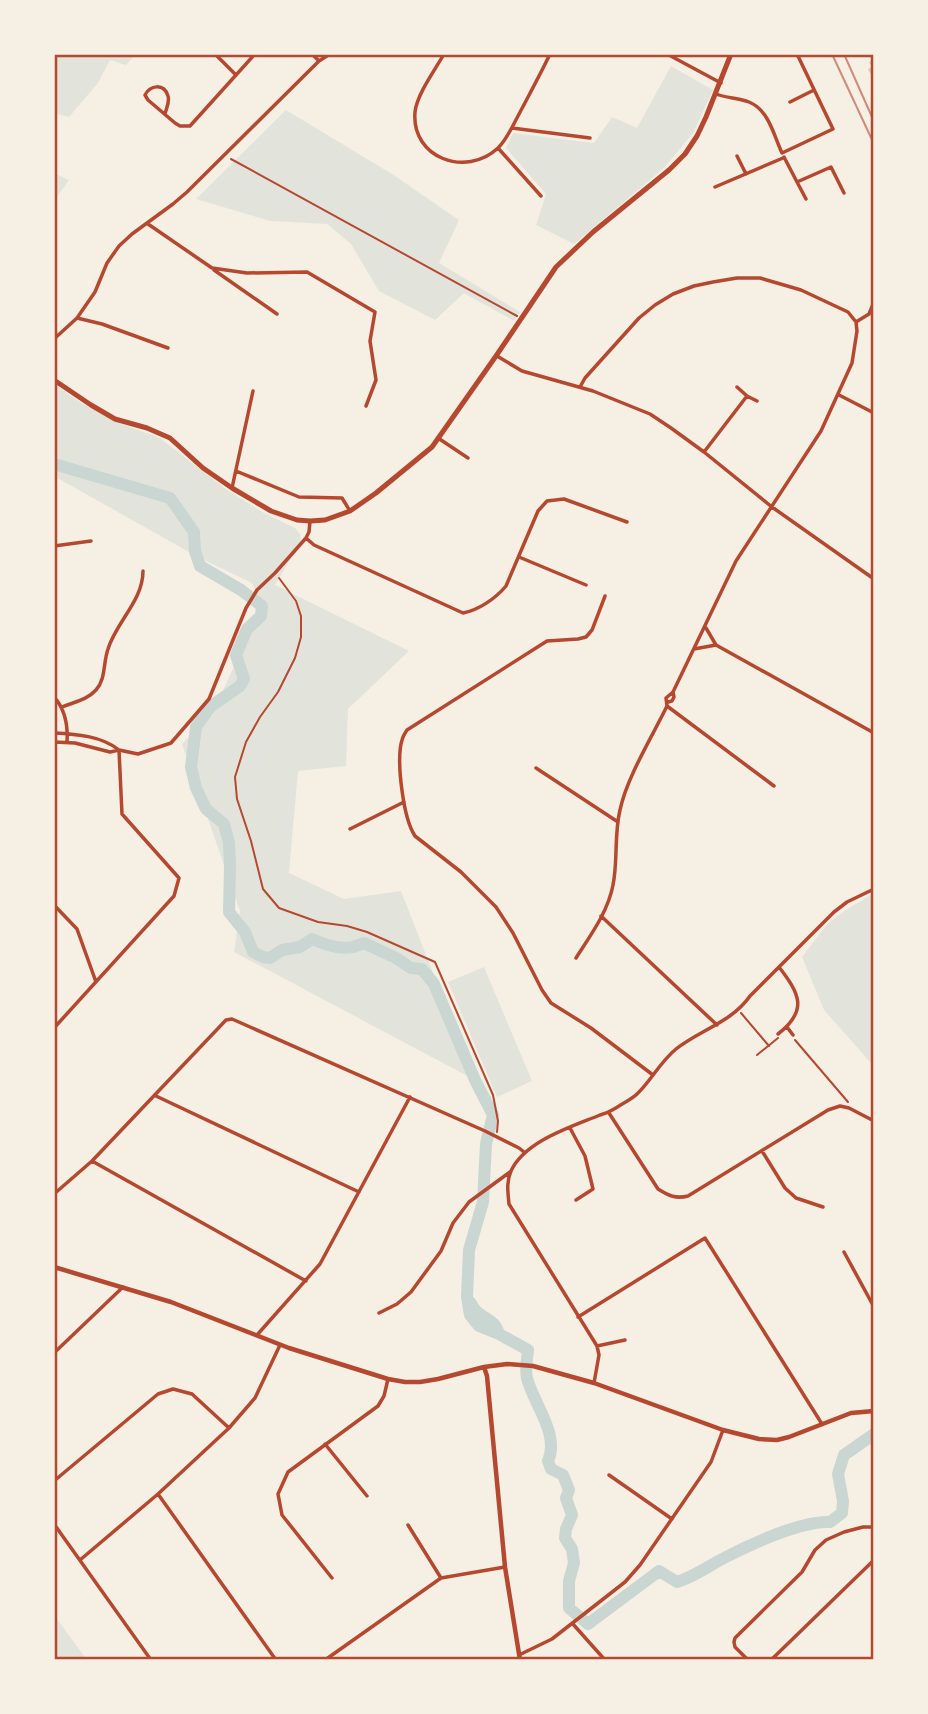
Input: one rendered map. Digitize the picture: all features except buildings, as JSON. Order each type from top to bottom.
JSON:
[{"type":"main road","points":[[54,380],[115,419],[170,438],[203,468],[232,488],[284,516],[310,522],[326,520],[349,511],[376,493],[432,447],[556,267],[685,154],[702,127],[731,54]]},
{"type":"street","points":[[215,54],[235,74]]},
{"type":"street","points":[[164,114],[169,99],[163,88],[156,86],[146,91],[148,100],[164,114],[180,126],[190,126],[255,54]]},
{"type":"street","points":[[312,54],[319,61]]},
{"type":"street","points":[[54,339],[76,317],[95,292],[107,263],[119,246],[173,204],[319,61],[330,54]]},
{"type":"street","points":[[443,54],[419,98],[415,121],[424,143],[434,153],[457,163],[482,159],[498,148],[551,54]]},
{"type":"street","points":[[667,54],[721,83]]},
{"type":"street","points":[[677,60],[680,54]]},
{"type":"street","points":[[715,187],[746,174],[832,129],[797,54]]},
{"type":"street","points":[[790,102],[814,90]]},
{"type":"street","points":[[716,94],[749,102],[760,109],[767,118],[806,200]]},
{"type":"street","points":[[511,127],[590,138]]},
{"type":"street","points":[[498,148],[541,196]]},
{"type":"street","points":[[737,156],[746,174]]},
{"type":"street","points":[[797,182],[831,167],[844,193]]},
{"type":"street","points":[[148,224],[277,314]]},
{"type":"street","points":[[212,268],[247,273],[307,272],[375,312],[370,341],[376,380],[366,407]]},
{"type":"street","points":[[576,958],[601,916],[613,887],[619,811],[626,789],[674,697],[673,692],[736,561],[821,431],[852,363],[858,331],[856,322],[848,312],[801,290],[760,278],[737,278],[694,286],[655,305],[639,318],[580,387]]},
{"type":"street","points":[[856,322],[869,314],[874,302]]},
{"type":"street","points":[[76,317],[167,348]]},
{"type":"street","points":[[496,356],[523,371],[611,397],[650,414],[704,452],[772,507],[874,579]]},
{"type":"street","points":[[737,387],[757,401]]},
{"type":"street","points":[[232,488],[253,391]]},
{"type":"street","points":[[839,395],[874,413]]},
{"type":"street","points":[[704,452],[747,396]]},
{"type":"street","points":[[438,438],[468,458]]},
{"type":"street","points":[[236,471],[299,497],[342,498],[349,511]]},
{"type":"street","points":[[306,538],[314,545],[463,613],[473,611],[506,586],[538,511],[547,501],[564,499],[627,522]]},
{"type":"street","points":[[54,742],[138,754],[171,743],[209,699],[246,608],[257,590],[306,538],[310,522]]},
{"type":"street","points":[[54,546],[91,541]]},
{"type":"street","points":[[519,557],[586,585]]},
{"type":"street","points":[[62,707],[87,698],[97,689],[103,676],[112,637],[138,596],[143,571]]},
{"type":"street","points":[[605,596],[592,630],[586,637],[547,641],[407,730],[402,738],[400,763],[409,828],[461,872],[496,907],[513,933],[541,990],[551,1003],[591,1028],[653,1075]]},
{"type":"street","points":[[705,627],[716,645],[874,733]]},
{"type":"street","points":[[694,649],[716,645]]},
{"type":"street","points":[[54,697],[62,707],[67,743]]},
{"type":"street","points":[[668,704],[774,786]]},
{"type":"street","points":[[54,733],[78,734],[111,744],[118,750],[122,814],[179,878],[174,895],[54,1028]]},
{"type":"street","points":[[536,768],[618,822]]},
{"type":"street","points":[[350,829],[404,802]]},
{"type":"street","points":[[379,1313],[397,1304],[411,1292],[441,1251],[453,1223],[469,1202],[511,1171],[525,1152],[543,1140],[609,1113],[635,1096],[675,1050],[743,1006],[834,912],[847,902],[874,889]]},
{"type":"street","points":[[54,905],[77,929],[96,982]]},
{"type":"street","points":[[601,916],[717,1025]]},
{"type":"street","points":[[779,967],[798,998],[792,1021],[780,1035]]},
{"type":"street","points":[[54,1194],[92,1161],[226,1020],[232,1019],[485,1131],[525,1152]]},
{"type":"street","points":[[787,1027],[794,1037]]},
{"type":"street","points":[[156,1096],[359,1192]]},
{"type":"street","points":[[257,1335],[320,1264],[410,1097]]},
{"type":"street","points":[[609,1113],[653,1183],[669,1196],[679,1198],[688,1196],[828,1110],[840,1106],[849,1108],[874,1121]]},
{"type":"street","points":[[570,1128],[585,1156],[593,1189],[576,1200]]},
{"type":"street","points":[[762,1151],[785,1188],[796,1198],[823,1207]]},
{"type":"street","points":[[92,1161],[306,1281]]},
{"type":"street","points":[[511,1171],[507,1187],[509,1204],[597,1346],[599,1355],[594,1383]]},
{"type":"street","points":[[578,1317],[705,1238],[822,1424]]},
{"type":"street","points":[[844,1252],[874,1307]]},
{"type":"street","points":[[54,1267],[170,1302],[280,1345],[369,1374],[405,1382],[438,1379],[484,1367],[521,1364],[594,1383],[723,1430],[759,1439],[778,1440],[851,1413],[874,1411]]},
{"type":"street","points":[[54,1353],[123,1287]]},
{"type":"street","points":[[597,1346],[625,1340]]},
{"type":"street","points":[[80,1560],[158,1494],[229,1428],[255,1398],[280,1345]]},
{"type":"street","points":[[484,1367],[505,1567],[520,1658],[552,1639],[625,1582],[640,1565],[711,1462],[723,1430]]},
{"type":"street","points":[[332,1578],[282,1515],[278,1494],[288,1472],[378,1406],[384,1396],[388,1379]]},
{"type":"street","points":[[54,1482],[158,1394],[173,1389],[192,1394],[229,1428]]},
{"type":"street","points":[[325,1444],[367,1496]]},
{"type":"street","points":[[609,1475],[672,1519]]},
{"type":"street","points":[[158,1494],[276,1660]]},
{"type":"street","points":[[54,1524],[151,1660]]},
{"type":"street","points":[[408,1525],[441,1578]]},
{"type":"street","points":[[748,1660],[735,1647],[735,1638],[802,1572],[815,1550],[844,1532],[874,1527]]},
{"type":"street","points":[[771,1660],[874,1560]]},
{"type":"street","points":[[325,1660],[441,1578],[505,1567]]},
{"type":"street","points":[[574,1621],[605,1660]]},
{"type":"path","points":[[225,156],[521,318]]},
{"type":"path","points":[[275,573],[296,601],[301,616],[301,637],[295,658],[278,692],[246,742],[235,777],[237,799],[263,889],[279,908],[318,922],[367,932],[435,962],[493,1096],[498,1121],[495,1136]]},
{"type":"path","points":[[738,1010],[769,1046]]},
{"type":"path","points":[[757,1055],[780,1035]]},
{"type":"path","points":[[794,1037],[848,1101],[849,1108]]},
{"type":"shaded area","points":[[54,54],[136,54],[126,65],[110,60],[98,83],[69,117],[54,113]]},
{"type":"shaded area","points":[[671,66],[713,90],[693,133],[664,168],[574,244],[536,225],[546,194],[506,148],[513,133],[594,143],[612,117],[637,128]]},
{"type":"shaded area","points":[[286,110],[392,174],[459,220],[439,263],[520,312],[514,321],[464,293],[435,320],[379,291],[351,244],[327,224],[270,221],[196,199]]},
{"type":"shaded area","points":[[54,173],[69,180],[54,201]]},
{"type":"shaded area","points":[[54,384],[81,403],[119,423],[160,438],[227,490],[295,528],[300,534],[301,542],[275,585],[409,651],[348,709],[346,766],[298,771],[289,873],[344,899],[401,891],[475,1080],[234,952],[240,911],[182,744],[213,712],[262,606],[252,583],[196,556],[54,476]]},
{"type":"shaded area","points":[[874,893],[874,1064],[824,1010],[802,957],[828,923]]},
{"type":"shaded area","points":[[484,967],[532,1081],[497,1097],[448,982]]},
{"type":"shaded area","points":[[54,1615],[87,1660],[54,1660]]},
{"type":"waterway","points":[[54,464],[170,498],[194,532],[195,551],[200,566],[262,606],[261,616],[247,629],[236,655],[244,679],[240,686],[210,707],[196,727],[191,767],[196,788],[206,809],[224,824],[229,843],[229,912],[245,932],[253,952],[270,958],[282,950],[300,947],[312,939],[342,948],[364,943],[411,968],[422,969],[434,984],[493,1115],[486,1144],[483,1202],[469,1250],[467,1297],[470,1315],[479,1326],[528,1350],[527,1378],[551,1440],[548,1461],[551,1469],[563,1475],[569,1490],[566,1498],[572,1515],[565,1538],[572,1549],[574,1563],[569,1581],[569,1608],[588,1624],[659,1571],[677,1582],[777,1534],[819,1522],[830,1522],[842,1513],[843,1501],[838,1474],[844,1455],[874,1434]]},
{"type":"waterway","points":[[470,1302],[477,1312],[493,1323],[499,1334]]},
{"type":"railway","points":[[832,54],[874,144]]},
{"type":"railway","points":[[844,54],[872,117]]}]
